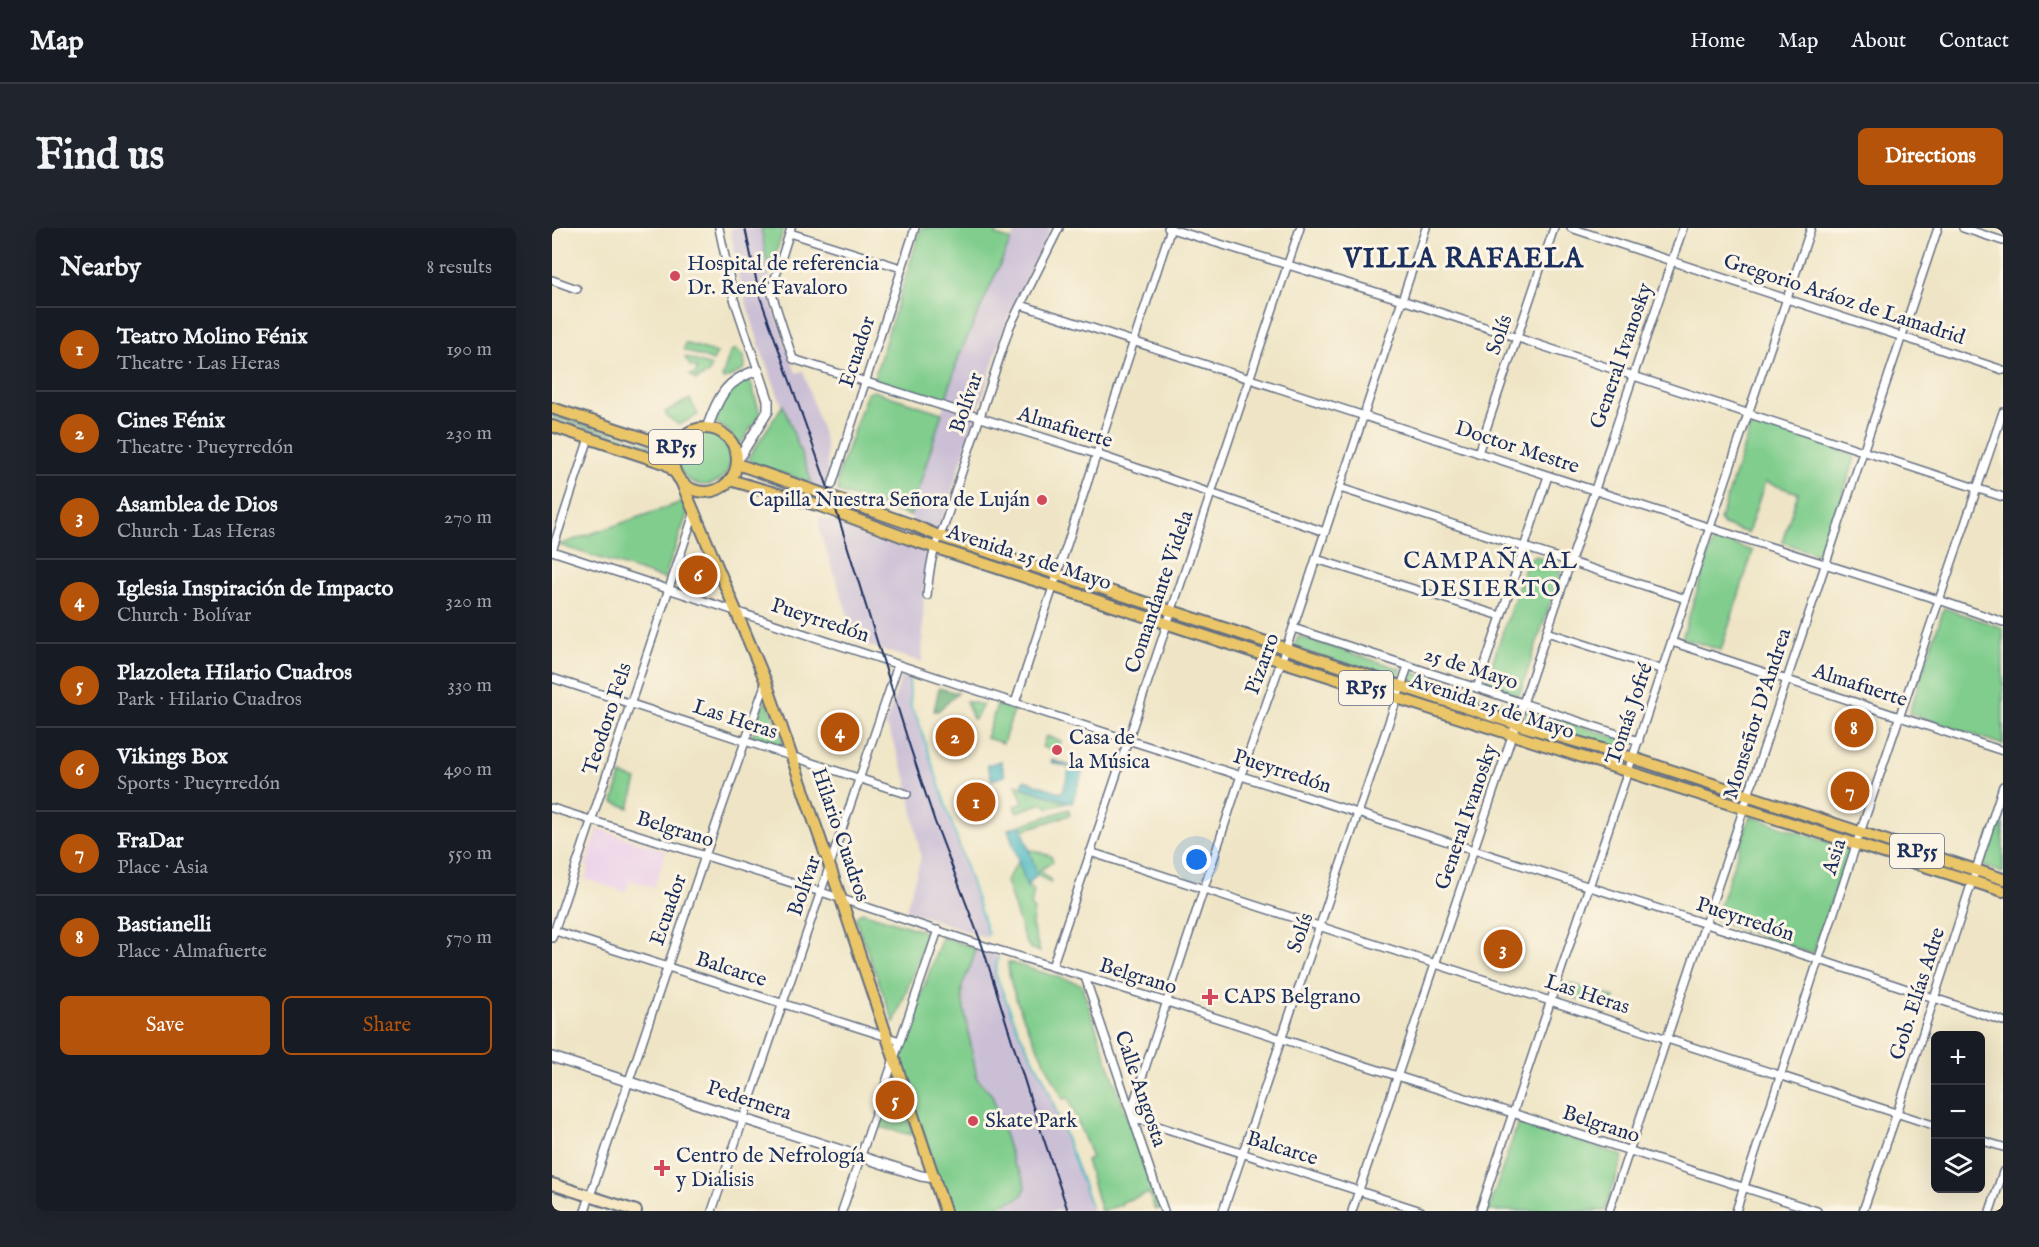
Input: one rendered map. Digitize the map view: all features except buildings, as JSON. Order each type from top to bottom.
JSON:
[{"type":"main road","name":"RP55","points":[[552,408],[676,447]]},
{"type":"main road","name":"RP55","points":[[552,426],[664,463],[669,466],[680,480],[690,488],[704,492],[718,489],[730,480],[737,462],[735,450],[728,437],[721,432],[707,428],[690,431],[684,436],[676,447],[673,463],[680,480]]},
{"type":"main road","name":"Avenida 25 de Mayo","points":[[737,462],[939,536],[1402,687],[1628,770],[1856,845],[1973,875],[2003,879]]},
{"type":"main road","name":"Hilario Cuadros","points":[[680,480],[737,611],[793,756],[945,1211]]},
{"type":"main road","name":"Avenida 25 de Mayo","points":[[730,480],[820,506],[935,547],[1398,698],[1633,758],[1860,832],[1973,875],[2003,891]]},
{"type":"main road","points":[[695,510],[696,501],[704,492]]},
{"type":"main road","points":[[552,1184],[636,1211]]},
{"type":"street","points":[[719,228],[734,299],[768,400],[768,411],[737,462]]},
{"type":"street","name":"Ecuador","points":[[832,485],[915,228]]},
{"type":"street","name":"Bolívar","points":[[927,596],[930,562],[1010,326],[1059,228]]},
{"type":"street","points":[[1014,703],[1135,342],[1170,228],[1517,337],[2003,497]]},
{"type":"street","name":"Comandante Videla","points":[[1052,967],[1300,228]]},
{"type":"street","name":"Pizarro","points":[[1132,1114],[1203,889],[1293,628],[1426,228]]},
{"type":"street","name":"Solís","points":[[1478,453],[1554,228]]},
{"type":"street","name":"Gregorio Aráoz de Lamadrid","points":[[1571,228],[2003,370]]},
{"type":"street","name":"General Ivanosky","points":[[1352,1211],[1683,228]]},
{"type":"street","name":"Tomás Jofré","points":[[1480,1211],[1810,228]]},
{"type":"street","name":"Monseñor D'Andrea","points":[[1609,1211],[1938,228]]},
{"type":"street","points":[[1963,228],[2003,241]]},
{"type":"street","points":[[791,230],[902,268]]},
{"type":"street","name":"Almafuerte","points":[[791,230],[771,291],[793,358],[1096,454],[1325,532]]},
{"type":"street","points":[[552,280],[577,289]]},
{"type":"street","name":"Doctor Mestre","points":[[1021,305],[2003,622]]},
{"type":"street","points":[[707,428],[724,389],[729,384],[758,370]]},
{"type":"street","name":"Asia","points":[[1736,1211],[1860,832],[2003,412]]},
{"type":"street","points":[[552,551],[589,438]]},
{"type":"street","points":[[1477,688],[1548,476]]},
{"type":"street","points":[[1340,488],[1686,599]]},
{"type":"street","name":"Teodoro Fels","points":[[553,933],[695,510]]},
{"type":"street","name":"Pueyrredón","points":[[552,551],[1128,740],[1819,960],[2003,1021]]},
{"type":"street","points":[[1316,559],[1501,616]]},
{"type":"street","name":"25 de Mayo","points":[[1293,628],[1639,741]]},
{"type":"street","points":[[1547,632],[1663,670]]},
{"type":"street","name":"Almafuerte","points":[[1672,642],[2003,751]]},
{"type":"street","name":"Bolívar","points":[[712,1211],[898,664]]},
{"type":"street","name":"Solís","points":[[1223,1211],[1408,666]]},
{"type":"street","name":"Las Heras","points":[[552,678],[907,794]]},
{"type":"street","name":"Ecuador","points":[[585,1211],[744,740],[766,682]]},
{"type":"street","name":"Gob. Elías Adre","points":[[1863,1211],[2003,786]]},
{"type":"street","name":"Belgrano","points":[[552,808],[842,898],[1817,1211]]},
{"type":"street","name":"Las Heras","points":[[1090,852],[1931,1125]]},
{"type":"street","points":[[842,1211],[938,930]]},
{"type":"street","name":"Balcarce","points":[[553,933],[900,1041]]},
{"type":"street","name":"Calle Angosta","points":[[1085,977],[1164,1211]]},
{"type":"street","name":"Pedernera","points":[[552,1057],[921,1176],[935,1178]]},
{"type":"street","name":"Balcarce","points":[[1132,1114],[1242,1153],[1420,1211]]},
{"type":"street","points":[[1985,1142],[2003,1148]]},
{"type":"street","points":[[1990,1211],[2003,1172]]},
{"type":"shaded area","points":[[730,228],[761,228],[769,275],[767,291],[796,373],[803,371],[826,444],[828,475],[834,492],[813,487],[762,353],[738,276]]},
{"type":"shaded area","points":[[1017,228],[1051,228],[1006,322],[940,528],[935,532],[914,521],[910,516],[959,356]]},
{"type":"shaded area","points":[[819,517],[928,552],[924,587],[922,662],[857,642],[819,529]]},
{"type":"shaded area","points":[[902,675],[909,679],[911,708],[918,720],[988,934],[987,938],[906,910],[921,858],[907,780],[888,728],[885,726]]},
{"type":"shaded area","points":[[598,829],[666,851],[654,888],[630,880],[626,892],[585,879],[589,867],[586,866]]},
{"type":"shaded area","points":[[975,948],[997,956],[995,973],[1019,1032],[1045,1081],[1093,1211],[1004,1211],[1007,1203],[1025,1190],[1021,1172],[1014,1166],[992,1095],[977,1079],[962,989]]},
{"type":"green space","points":[[761,228],[784,228],[769,275]]},
{"type":"green space","points":[[921,228],[998,228],[996,235],[1011,240],[959,356],[945,402],[880,383],[874,378]]},
{"type":"green space","points":[[685,343],[717,353],[713,361],[684,350]]},
{"type":"green space","points":[[736,349],[744,356],[745,367],[742,371],[725,379],[722,378],[730,352]]},
{"type":"green space","points":[[685,357],[711,366],[709,373],[696,380],[690,375],[696,374],[697,368],[690,366]]},
{"type":"green space","points":[[747,380],[751,383],[760,414],[737,449],[730,433],[715,423],[725,394]]},
{"type":"green space","points":[[873,391],[942,413],[910,516],[838,492],[838,476],[867,393]]},
{"type":"green space","points":[[690,399],[698,415],[679,425],[667,416],[665,412]]},
{"type":"green space","points":[[783,405],[812,483],[756,465],[750,460],[749,457]]},
{"type":"green space","points":[[552,414],[663,449],[662,452],[552,417]]},
{"type":"green space","points":[[1757,422],[1852,454],[1855,458],[1824,552],[1818,555],[1782,542],[1798,493],[1765,482],[1748,533],[1724,525],[1720,520],[1750,427]]},
{"type":"green space","points":[[699,433],[709,433],[723,440],[730,459],[723,478],[709,485],[699,485],[689,481],[682,474],[678,464],[678,454],[682,444],[689,437]]},
{"type":"green space","points":[[685,501],[689,509],[664,579],[559,545]]},
{"type":"green space","points":[[1717,539],[1753,551],[1721,650],[1682,638],[1713,541]]},
{"type":"green space","points":[[946,544],[1039,574],[1038,577],[945,546]]},
{"type":"green space","points":[[1535,556],[1557,564],[1561,571],[1520,693],[1513,695],[1489,688],[1486,681],[1528,559]]},
{"type":"green space","points":[[1066,582],[1159,613],[1159,615],[1066,585]]},
{"type":"green space","points":[[1944,608],[2003,628],[2003,745],[1909,713]]},
{"type":"green space","points":[[1177,618],[1270,649],[1269,651],[1176,620]]},
{"type":"green space","points":[[1298,636],[1401,669],[1398,681],[1294,648]]},
{"type":"green space","points":[[1293,657],[1386,688],[1386,690],[1293,659]]},
{"type":"green space","points":[[1411,672],[1515,706],[1511,718],[1407,684]]},
{"type":"green space","points":[[939,688],[958,693],[938,711],[934,711]]},
{"type":"green space","points":[[966,701],[983,705],[975,719],[973,719]]},
{"type":"green space","points":[[764,702],[768,703],[783,741],[781,746],[752,736]]},
{"type":"green space","points":[[997,705],[1014,710],[1003,743],[986,738]]},
{"type":"green space","points":[[1526,709],[1630,742],[1626,754],[1523,721]]},
{"type":"green space","points":[[1523,731],[1617,759],[1616,761],[1523,733]]},
{"type":"green space","points":[[1046,736],[1061,741],[1058,752],[1042,747]]},
{"type":"green space","points":[[1640,766],[1733,797],[1732,799],[1639,768]]},
{"type":"green space","points":[[621,775],[637,780],[629,808],[613,802]]},
{"type":"green space","points":[[1016,784],[1067,802],[1049,808],[1043,803],[1016,812],[1014,806],[1023,803]]},
{"type":"green space","points":[[2003,805],[2003,873],[1983,866]]},
{"type":"green space","points":[[1069,809],[1070,815],[1023,830],[1021,825]]},
{"type":"green space","points":[[1750,816],[1849,849],[1813,954],[1715,920]]},
{"type":"green space","points":[[1868,840],[1961,871],[1960,873],[1867,842]]},
{"type":"green space","points":[[1029,849],[1051,856],[1053,862],[1040,870],[1051,881],[1050,883],[1037,874]]},
{"type":"green space","points":[[1019,860],[1027,887],[1034,890],[1031,907],[1034,910],[1032,925],[1040,952],[1030,948],[1025,941],[1006,881]]},
{"type":"green space","points":[[862,912],[929,933],[894,1023],[855,918]]},
{"type":"green space","points":[[942,937],[975,948],[973,960],[962,986],[962,997],[977,1079],[992,1095],[1014,1165],[1022,1175],[1025,1184],[1024,1193],[1021,1196],[999,1206],[997,1211],[949,1211],[898,1059]]},
{"type":"green space","points":[[1008,962],[1081,984],[1159,1209],[1155,1210],[1149,1193],[1101,1211],[1086,1160],[1092,1157],[1068,1098],[1063,1099],[1021,1012],[1014,994]]},
{"type":"green space","points":[[1569,983],[1615,998],[1611,1010],[1565,995]]},
{"type":"green space","points":[[892,1083],[898,1083],[913,1135],[878,1127]]},
{"type":"green space","points":[[1519,1120],[1623,1156],[1605,1211],[1488,1211]]},
{"type":"water","points":[[1052,760],[1083,770],[1072,803],[1021,787],[1024,780],[1062,793],[1070,768],[1051,762]]},
{"type":"water","points":[[1001,761],[1005,776],[992,780],[987,765]]},
{"type":"water","points":[[1021,825],[1037,874],[1027,887],[1008,829]]},
{"type":"waterway","points":[[909,679],[911,708],[918,720],[988,934]]},
{"type":"waterway","points":[[998,958],[995,973],[1019,1032],[1045,1081],[1091,1206]]},
{"type":"railway","points":[[745,228],[760,297],[837,513],[910,747],[935,822],[982,945],[1068,1211]]},
{"type":"place","name":"Hospital de referencia Dr. René Favaloro","points":[[675,276]]},
{"type":"place","name":"Capilla Nuestra Señora de Luján","points":[[1042,500]]},
{"type":"place","name":"Vikings Box","points":[[698,575]]},
{"type":"place","name":"Bastianelli","points":[[1854,728]]},
{"type":"place","name":"Iglesia Inspiración de Impacto","points":[[840,732]]},
{"type":"place","name":"Cines Fénix","points":[[955,737]]},
{"type":"place","name":"Casa de la Música","points":[[1057,750]]},
{"type":"place","name":"FraDar","points":[[1850,791]]},
{"type":"place","name":"Teatro Molino Fénix","points":[[976,802]]},
{"type":"place","name":"Asamblea de Dios","points":[[1503,949]]},
{"type":"place","name":"CAPS Belgrano","points":[[1210,997]]},
{"type":"place","name":"Plazoleta Hilario Cuadros","points":[[895,1100]]},
{"type":"place","name":"Skate Park","points":[[973,1121]]},
{"type":"place","name":"Centro de Nefrología y Dialisis","points":[[662,1168]]},
{"type":"district","name":"VILLA RAFAELA","points":[[1464,260]]},
{"type":"district","name":"CAMPAÑA AL DESIERTO","points":[[1491,575]]}]
